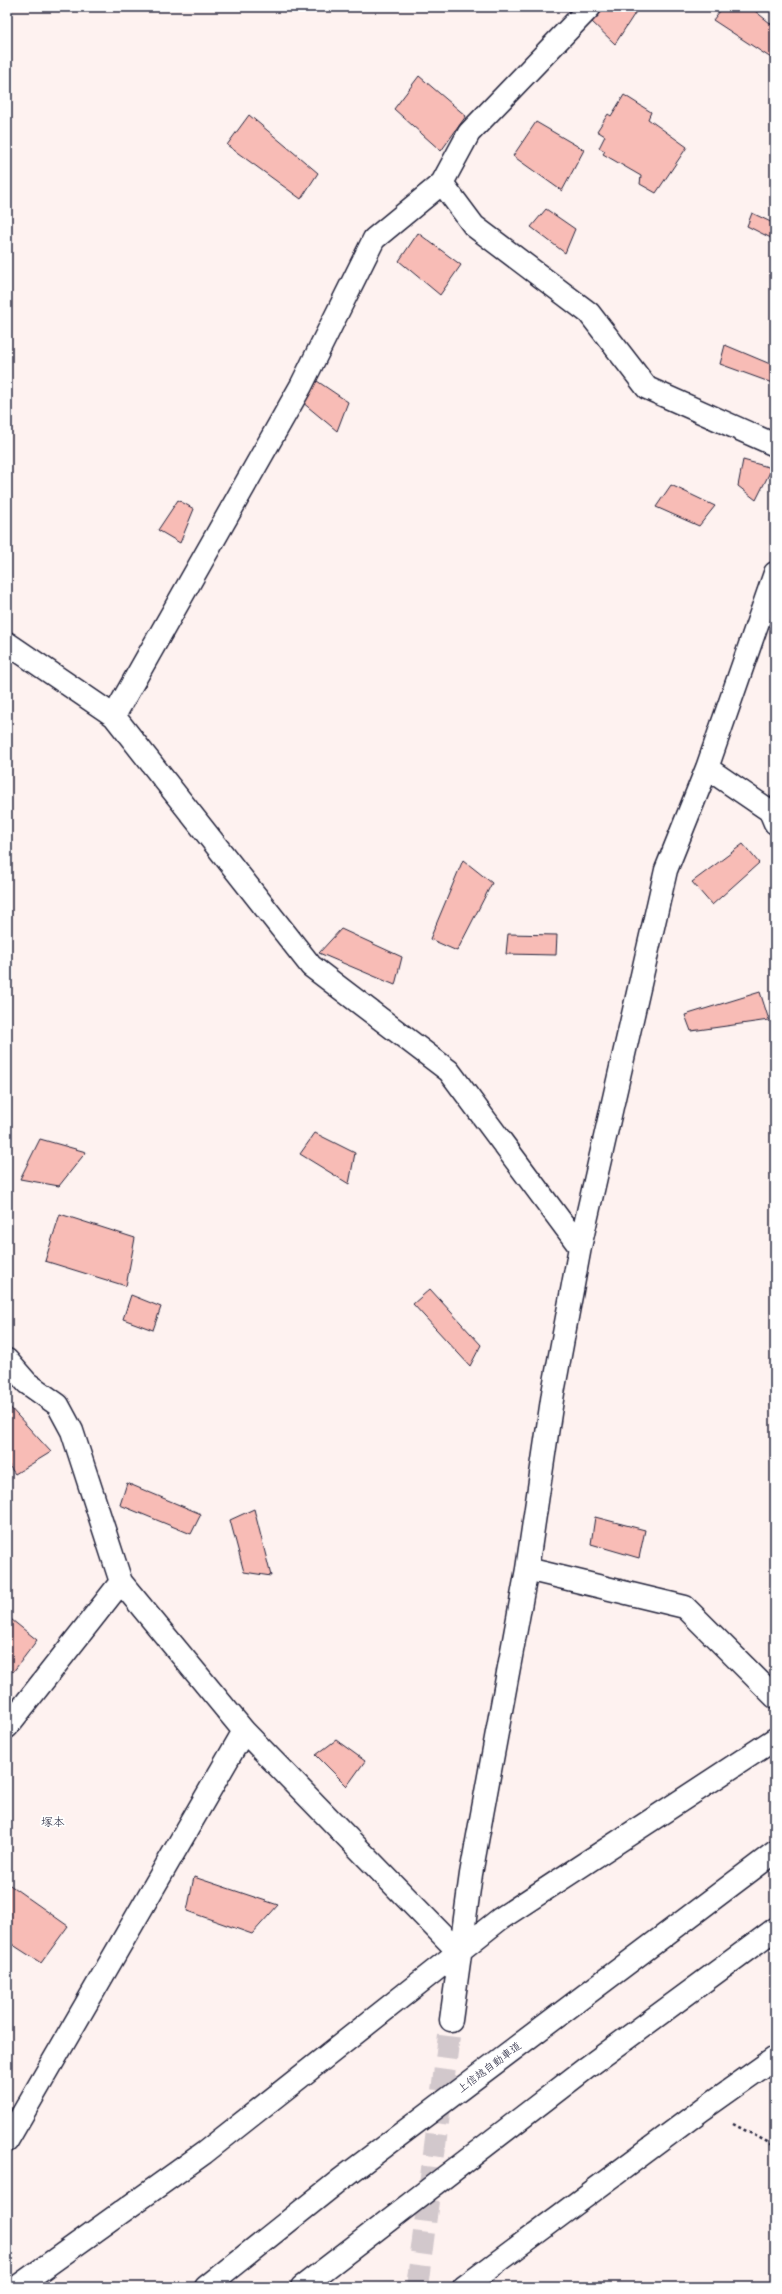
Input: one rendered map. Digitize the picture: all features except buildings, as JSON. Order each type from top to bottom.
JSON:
[{"type":"main road","points":[[114,716],[301,386],[374,239],[442,183],[469,133],[590,7]]},
{"type":"main road","points":[[442,183],[474,226],[589,313],[646,388],[775,445]]},
{"type":"main road","points":[[451,2020],[459,1952],[527,1569],[553,1393],[580,1248],[666,870],[707,768],[775,573]]},
{"type":"main road","points":[[7,643],[114,716],[312,966],[449,1071],[580,1248]]},
{"type":"main road","points":[[707,768],[770,810],[775,823]]},
{"type":"main road","points":[[7,1360],[27,1384],[58,1405],[72,1430],[121,1582],[244,1731],[459,1952]]},
{"type":"main road","points":[[527,1569],[685,1607],[775,1697]]},
{"type":"main road","points":[[7,1727],[121,1582]]},
{"type":"main road","points":[[7,2141],[244,1731]]},
{"type":"main road","points":[[17,2287],[204,2153],[500,1919],[775,1739]]},
{"type":"main road","name":"上信越自動車道","points":[[206,2287],[340,2180],[775,1852]]},
{"type":"main road","points":[[302,2287],[585,2069],[775,1929]]},
{"type":"main road","points":[[464,2287],[703,2109],[775,2058]]},
{"type":"path","points":[[703,2109],[775,2146]]},
{"type":"tunnel","points":[[417,2287],[451,2020]]},
{"type":"district","name":"塚本","points":[[53,1822]]}]
